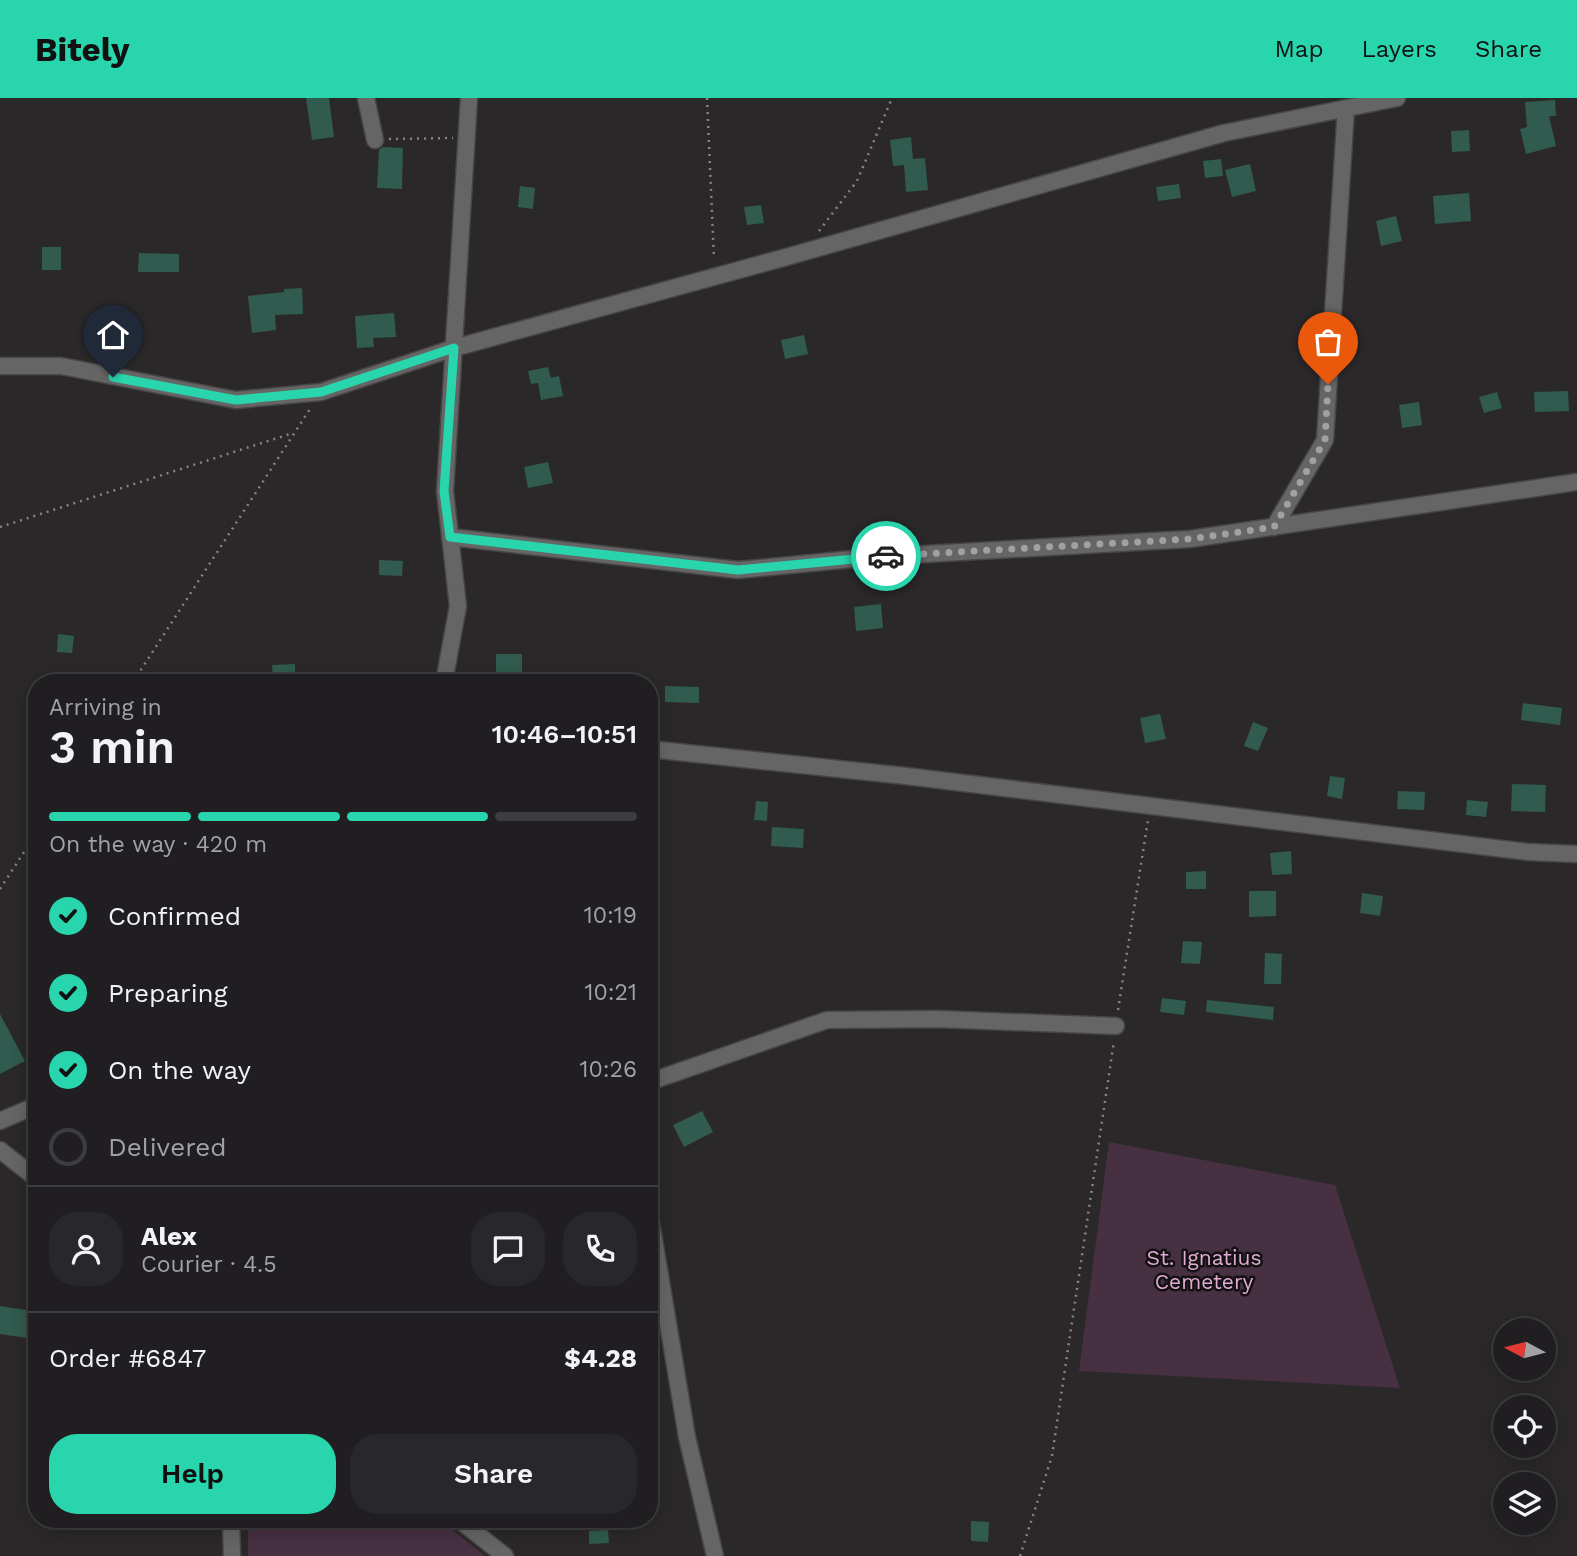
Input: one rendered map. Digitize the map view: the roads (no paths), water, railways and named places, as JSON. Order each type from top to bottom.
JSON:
[{"type":"street","points":[[366,98],[375,140]]},
{"type":"street","points":[[445,674],[458,606],[444,491],[469,98]]},
{"type":"street","points":[[0,366],[61,366],[236,400],[321,392],[454,348],[1224,133],[1397,98]]},
{"type":"street","points":[[1274,527],[1325,440],[1346,108]]},
{"type":"street","points":[[450,537],[738,570],[873,557],[1190,539],[1577,482]]},
{"type":"street","points":[[658,750],[906,776],[1528,852],[1577,854]]},
{"type":"street","points":[[658,1079],[828,1020],[937,1019],[1116,1026]]},
{"type":"street","points":[[0,1121],[28,1109]]},
{"type":"street","points":[[0,1150],[28,1173]]},
{"type":"street","points":[[658,1264],[687,1437],[715,1556]]},
{"type":"street","points":[[231,1528],[232,1556]]},
{"type":"street","points":[[469,1528],[505,1556]]},
{"type":"park label","name":"St. Ignatius Cemetery","points":[[1204,1270]]}]
